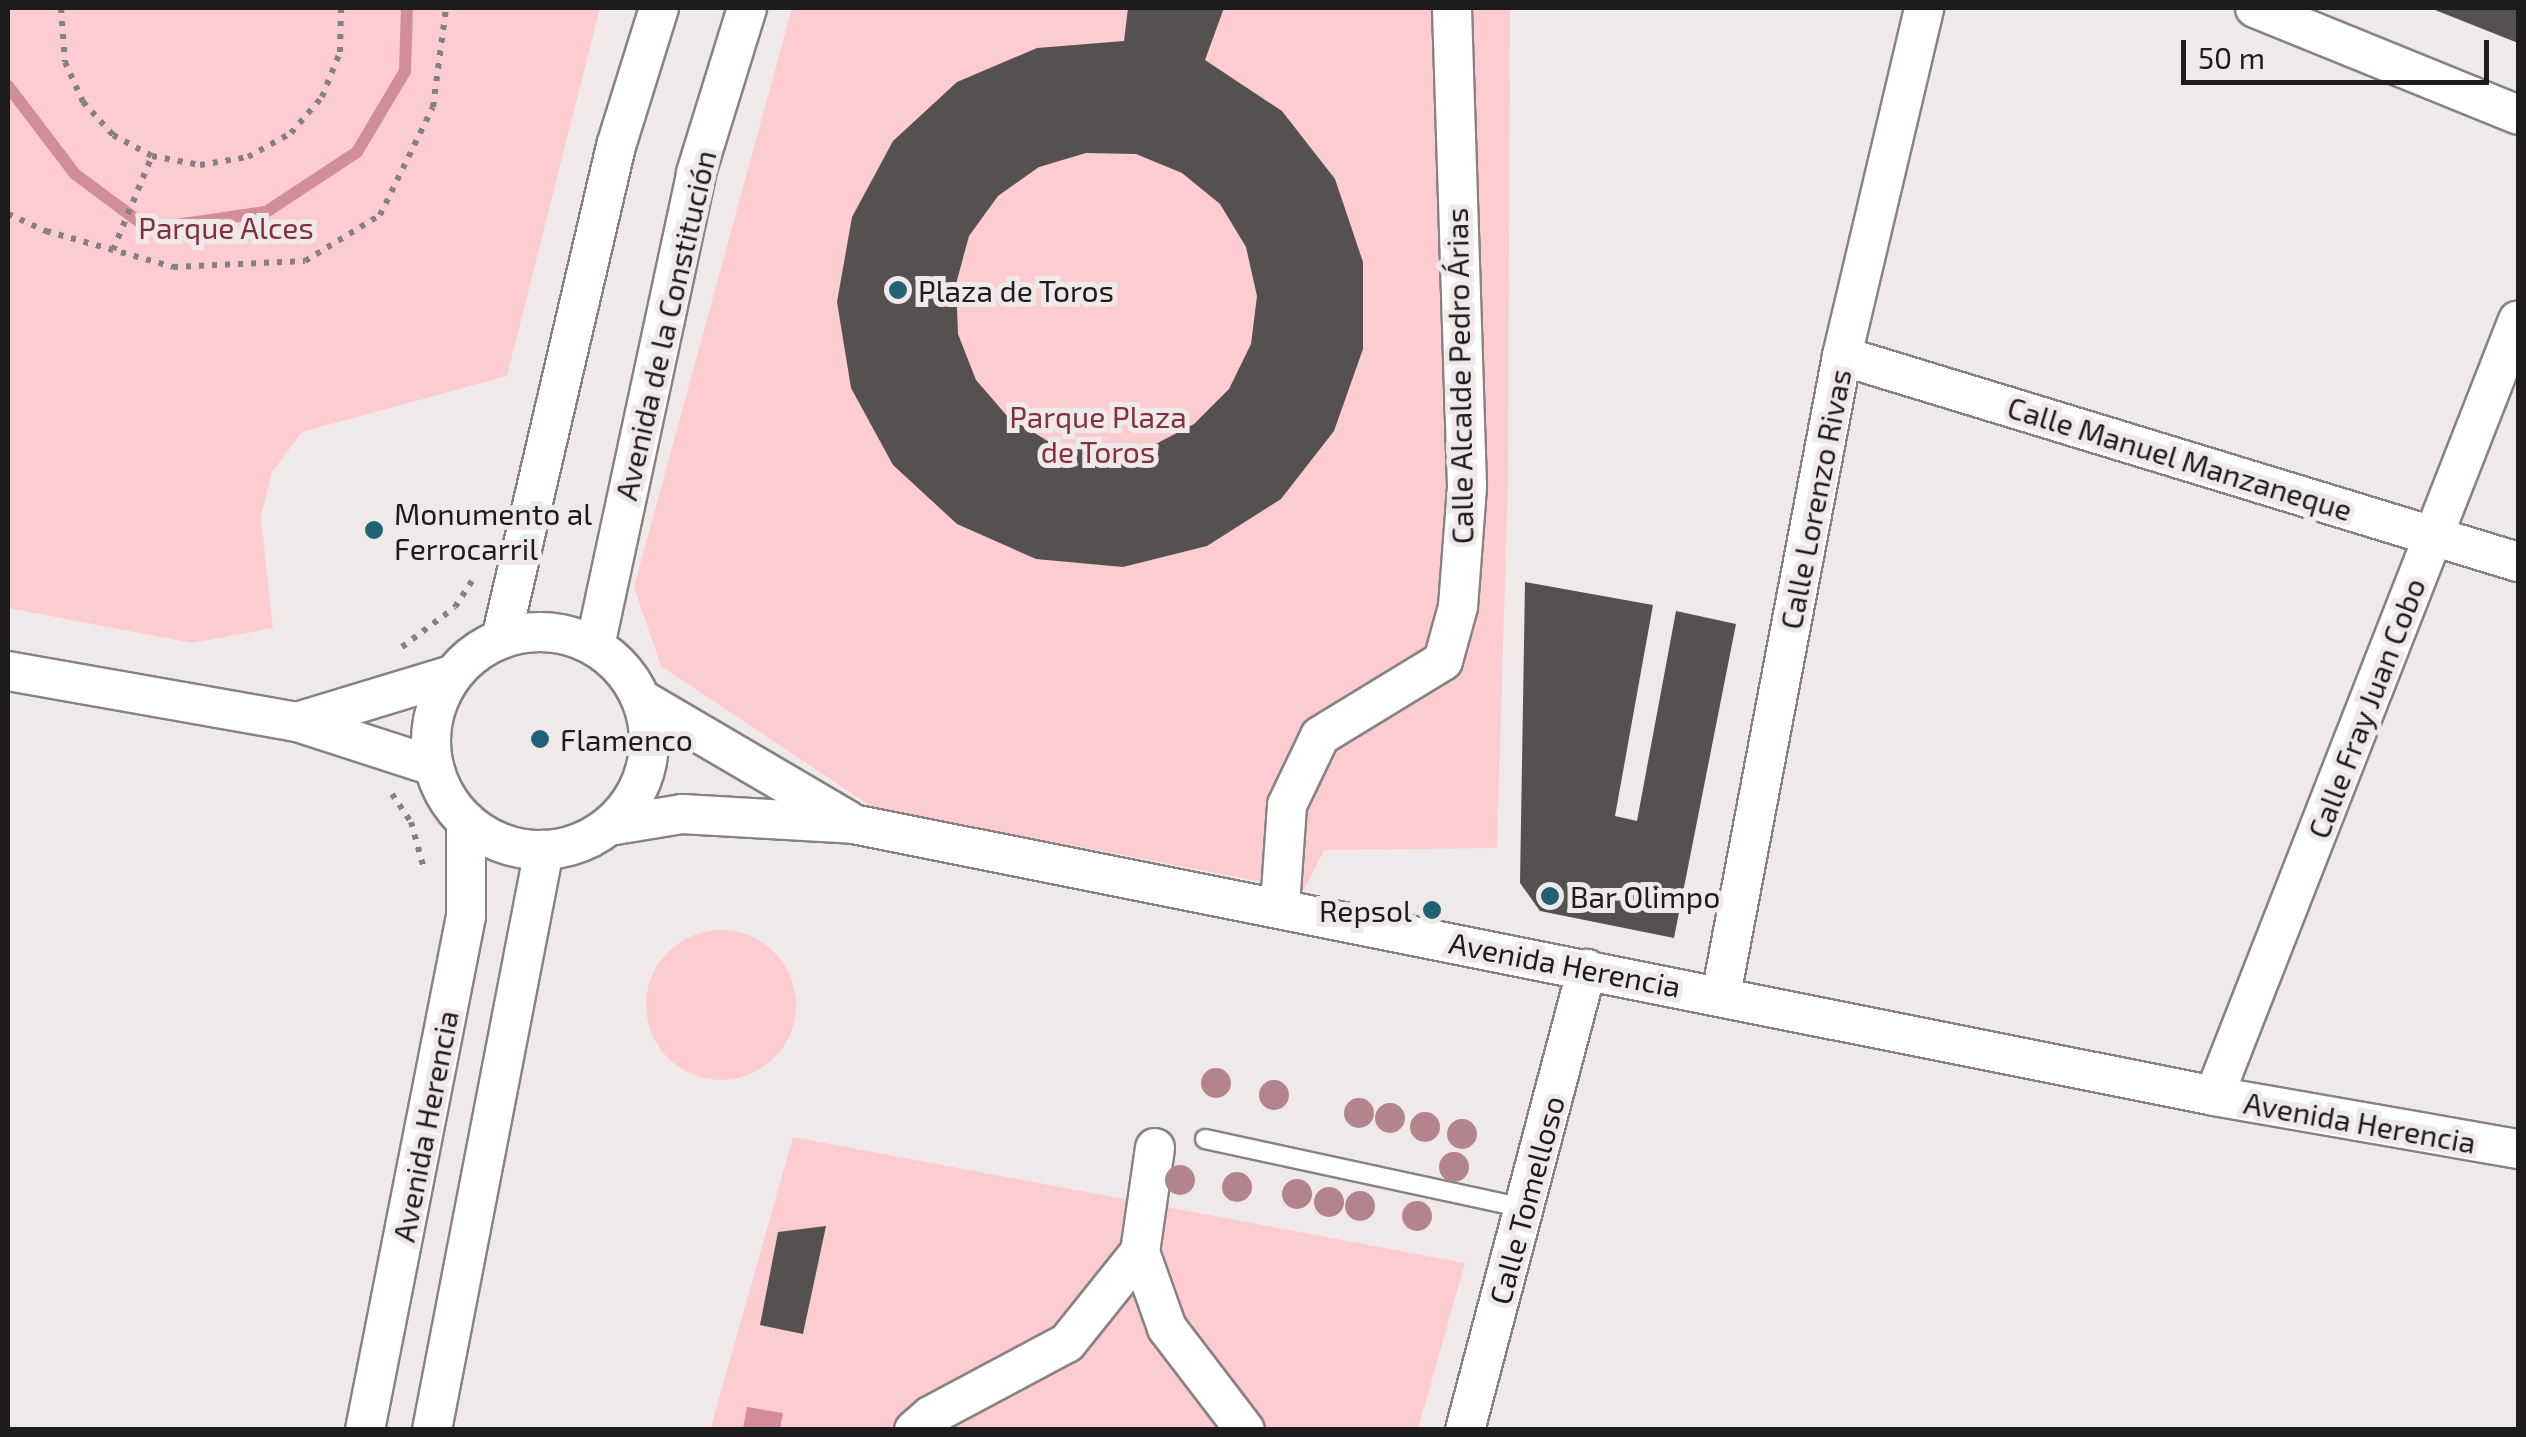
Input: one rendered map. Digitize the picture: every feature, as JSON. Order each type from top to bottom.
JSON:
[{"type":"street","points":[[501,639],[616,146],[659,8]]},
{"type":"street","name":"Avenida de la Constitución","points":[[595,646],[696,173],[747,8]]},
{"type":"street","name":"Calle Alcalde Pedro Árias","points":[[1280,906],[1287,806],[1320,736],[1443,661],[1458,606],[1467,486],[1452,8]]},
{"type":"street","name":"Calle Lorenzo Rivas","points":[[1721,994],[1842,356],[1924,8]]},
{"type":"street","points":[[2255,8],[2518,115]]},
{"type":"street","name":"Calle Fray Juan Cobo","points":[[2214,1096],[2518,320]]},
{"type":"street","name":"Calle Manuel Manzaneque","points":[[1842,356],[2518,562]]},
{"type":"street","name":"Avenida Herencia","points":[[532,632],[564,634],[595,646],[622,669],[641,699],[649,733],[646,768],[632,800],[609,826],[579,844],[544,850],[502,844],[466,821],[446,796],[433,766],[430,734],[437,703],[452,675],[474,654],[501,639],[532,632]]},
{"type":"street","name":"Avenida Herencia","points":[[8,670],[297,722],[433,766]]},
{"type":"street","name":"Avenida Herencia","points":[[297,722],[452,675]]},
{"type":"street","points":[[641,699],[853,824]]},
{"type":"street","name":"Avenida Herencia","points":[[609,826],[682,814],[853,824],[1721,994],[2214,1096],[2518,1150]]},
{"type":"street","name":"Avenida Herencia","points":[[365,1430],[466,916],[466,821]]},
{"type":"street","points":[[432,1430],[544,850]]},
{"type":"street","name":"Calle Tomelloso","points":[[1475,1425],[1524,1208],[1587,969]]},
{"type":"street","points":[[1155,1148],[1140,1252],[1167,1328],[1246,1430]]},
{"type":"street","points":[[914,1430],[930,1416],[1067,1343],[1140,1252]]},
{"type":"lane","points":[[1205,1139],[1524,1208]]},
{"type":"path","points":[[61,8],[64,62],[83,102],[113,135],[152,156],[200,165],[248,157],[291,133],[322,97],[340,52],[342,8]]},
{"type":"path","points":[[8,214],[173,267],[305,261],[380,215],[433,107],[446,8]]},
{"type":"path","points":[[112,250],[152,156]]},
{"type":"green space","name":"Parque Alces","points":[[8,8],[600,8],[507,376],[302,432],[272,472],[261,517],[273,628],[192,643],[8,608]]},
{"type":"green space","name":"Parque Plaza de Toros","points":[[792,8],[1510,8],[1508,482],[1497,848],[1324,850],[1304,890],[872,807],[661,666],[634,587]]},
{"type":"green space","points":[[721,930],[750,936],[774,952],[790,976],[796,1005],[790,1034],[774,1058],[750,1074],[721,1080],[692,1074],[668,1058],[652,1034],[646,1005],[652,976],[668,952],[692,936]]},
{"type":"green space","points":[[793,1137],[1465,1263],[1418,1429],[710,1430]]},
{"type":"shaded area","points":[[747,1407],[783,1413],[780,1429],[743,1429]]},
{"type":"building","name":"Plaza de Toros","points":[[1128,8],[1224,8],[1205,60],[1282,111],[1335,179],[1363,262],[1363,349],[1334,431],[1281,499],[1207,546],[1123,567],[1036,559],[957,524],[893,465],[851,388],[837,302],[852,217],[893,141],[957,82],[1037,48],[1124,41]],"holes":[[[1086,153],[1136,154],[1182,173],[1220,204],[1246,247],[1257,296],[1251,344],[1229,389],[1194,424],[1150,447],[1100,453],[1051,443],[1008,417],[976,380],[958,334],[956,284],[969,236],[998,196],[1039,167]]]},
{"type":"building","points":[[2430,8],[2518,8],[2518,43]]},
{"type":"building","points":[[1525,582],[1653,605],[1615,816],[1637,821],[1676,611],[1736,624],[1674,938],[1540,911],[1520,883]]},
{"type":"building","points":[[826,1226],[803,1334],[760,1325],[778,1232]]},
{"type":"waterway","points":[[8,86],[75,174],[149,229],[266,212],[357,152],[405,71],[407,8]]},
{"type":"place","name":"Plaza de Toros","points":[[898,290]]},
{"type":"place","name":"Monumento al Ferrocarril","points":[[374,530]]},
{"type":"place","name":"Flamenco","points":[[540,739]]},
{"type":"place","name":"Bar Olimpo","points":[[1550,896]]},
{"type":"place","name":"Repsol","points":[[1432,910]]}]
